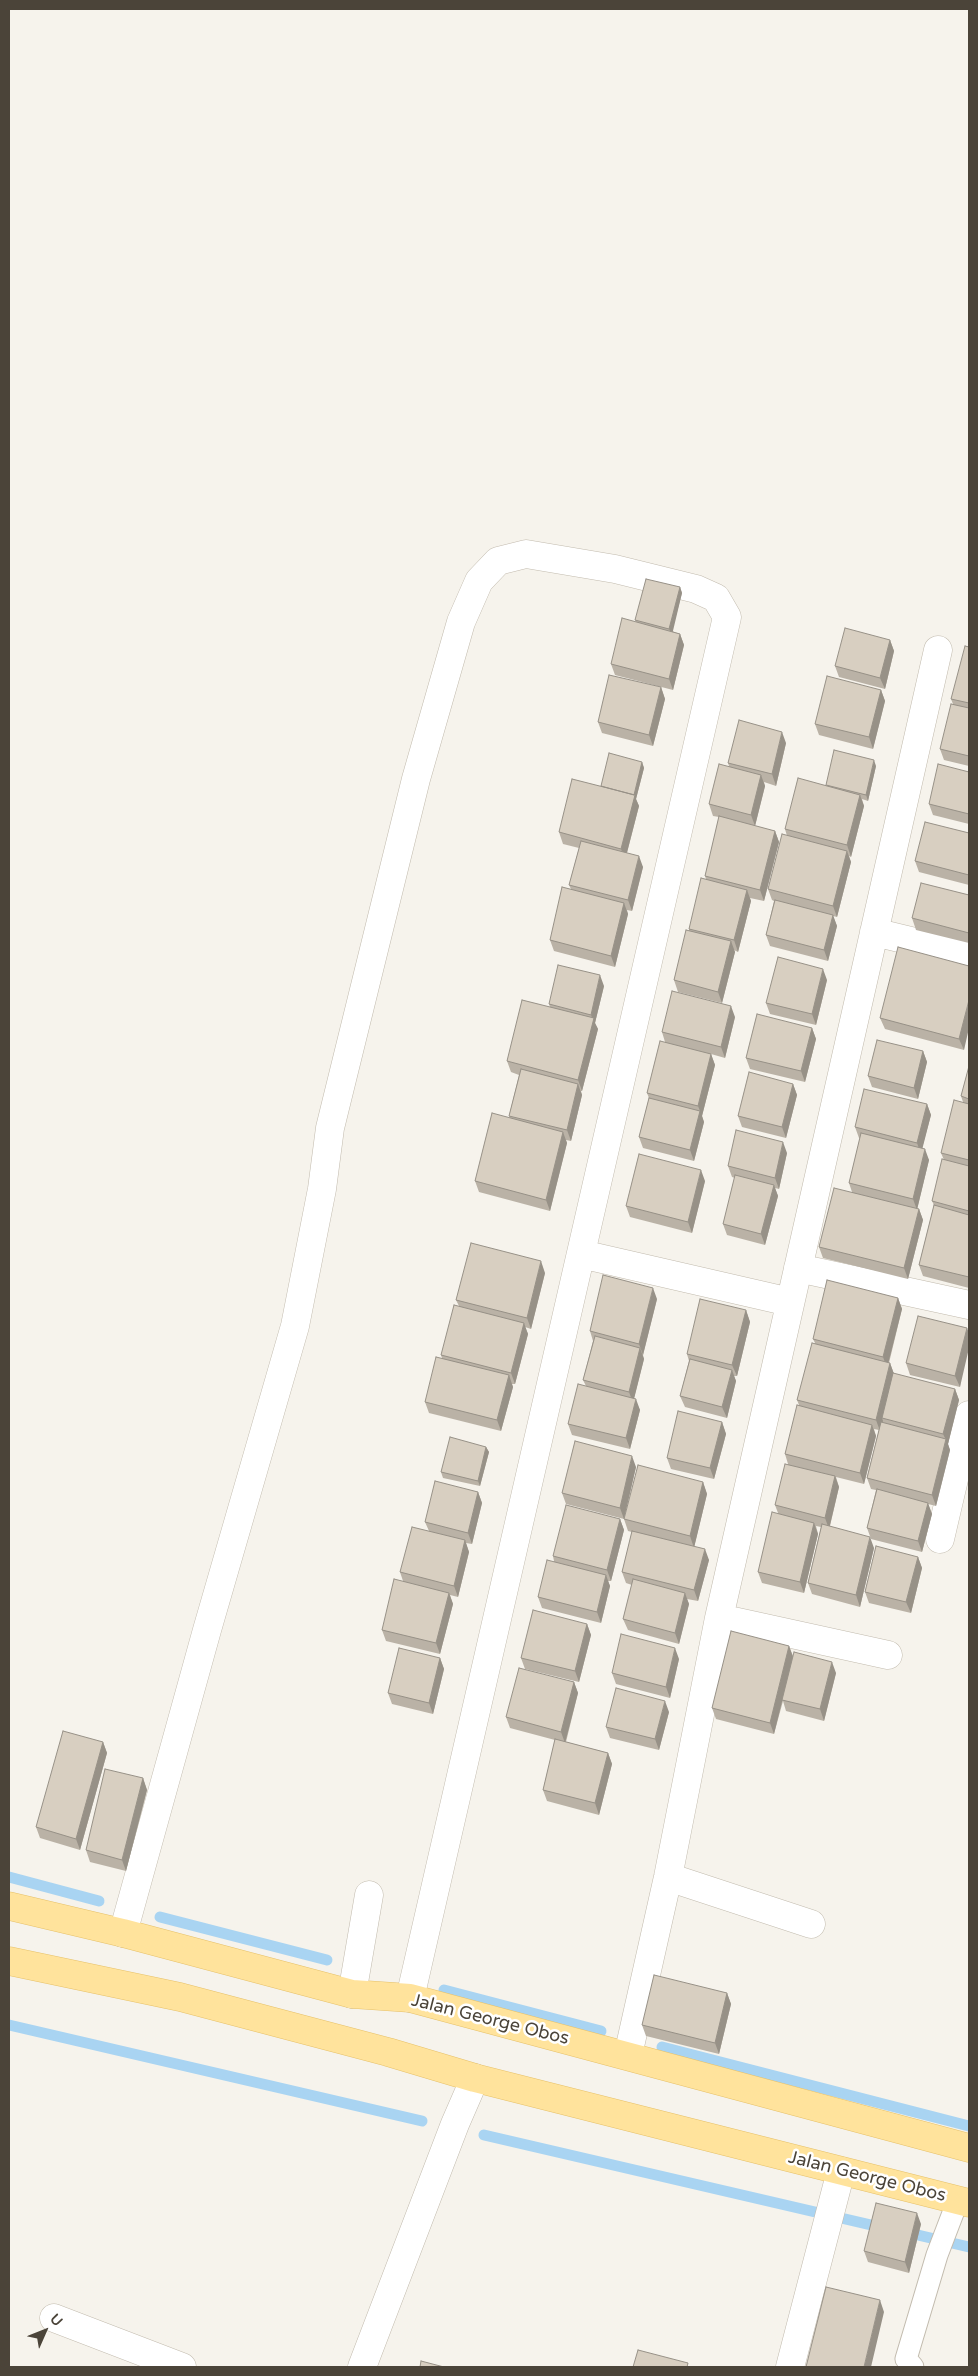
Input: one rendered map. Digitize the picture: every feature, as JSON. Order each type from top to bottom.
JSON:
[{"type":"main road","name":"Jalan George Obos","points":[[9,1906],[123,1933],[352,1994],[410,1998],[969,2148]]},
{"type":"main road","name":"Jalan George Obos","points":[[9,1961],[180,1997],[388,2052],[475,2078],[963,2202]]},
{"type":"street","points":[[123,1933],[207,1630],[295,1326],[322,1189],[330,1128],[416,779],[461,622],[479,580],[498,561],[526,554],[615,569],[696,588],[716,598],[727,616],[410,1998]]},
{"type":"street","points":[[628,2055],[668,1877],[719,1618],[938,650]]},
{"type":"street","points":[[874,932],[969,954]]},
{"type":"street","points":[[581,1254],[790,1302]]},
{"type":"street","points":[[798,1268],[969,1305]]},
{"type":"street","points":[[940,1539],[969,1415]]},
{"type":"street","points":[[719,1618],[888,1655]]},
{"type":"street","points":[[668,1877],[811,1924]]},
{"type":"street","points":[[352,1994],[369,1895]]},
{"type":"street","points":[[362,2367],[452,2132],[475,2078]]},
{"type":"street","points":[[790,2367],[841,2171]]},
{"type":"street","points":[[54,2318],[182,2367]]},
{"type":"lane","points":[[913,2367],[906,2359],[937,2255],[963,2202]]},
{"type":"building","points":[[646,579],[680,587],[669,629],[635,620]]},
{"type":"building","points":[[622,618],[680,634],[669,679],[611,664]]},
{"type":"building","points":[[845,628],[890,640],[880,678],[835,666]]},
{"type":"building","points":[[965,646],[969,647],[969,703],[951,699]]},
{"type":"building","points":[[609,675],[661,687],[649,735],[598,722]]},
{"type":"building","points":[[827,676],[881,690],[869,737],[815,724]]},
{"type":"building","points":[[951,704],[969,708],[969,756],[940,749]]},
{"type":"building","points":[[739,720],[782,732],[772,774],[728,763]]},
{"type":"building","points":[[834,750],[874,760],[866,795],[826,785]]},
{"type":"building","points":[[609,753],[642,762],[634,795],[601,786]]},
{"type":"building","points":[[719,764],[761,775],[751,815],[709,804]]},
{"type":"building","points":[[938,764],[969,772],[969,814],[929,804]]},
{"type":"building","points":[[798,778],[860,795],[847,845],[785,829]]},
{"type":"building","points":[[572,779],[635,795],[621,849],[559,832]]},
{"type":"building","points":[[719,816],[775,831],[760,890],[705,876]]},
{"type":"building","points":[[925,822],[969,833],[969,875],[915,861]]},
{"type":"building","points":[[782,834],[847,851],[833,906],[768,889]]},
{"type":"building","points":[[581,841],[639,856],[628,900],[569,885]]},
{"type":"building","points":[[701,878],[747,890],[734,940],[689,929]]},
{"type":"building","points":[[921,883],[969,895],[969,933],[912,918]]},
{"type":"building","points":[[562,887],[624,903],[611,956],[550,940]]},
{"type":"building","points":[[775,900],[833,915],[824,950],[766,935]]},
{"type":"building","points":[[686,930],[731,941],[718,992],[674,980]]},
{"type":"building","points":[[898,947],[969,966],[969,1000],[959,1039],[880,1018]]},
{"type":"building","points":[[778,957],[823,969],[812,1014],[766,1003]]},
{"type":"building","points":[[558,965],[600,975],[591,1015],[549,1004]]},
{"type":"building","points":[[672,991],[731,1006],[721,1047],[662,1032]]},
{"type":"building","points":[[522,1000],[594,1018],[578,1080],[507,1061]]},
{"type":"building","points":[[757,1014],[812,1028],[801,1071],[746,1058]]},
{"type":"building","points":[[877,1040],[923,1051],[914,1088],[868,1076]]},
{"type":"building","points":[[660,1041],[711,1054],[698,1106],[647,1093]]},
{"type":"building","points":[[969,1066],[969,1099],[961,1096]]},
{"type":"building","points":[[521,1069],[578,1084],[567,1130],[509,1116]]},
{"type":"building","points":[[749,1072],[793,1084],[782,1127],[738,1116]]},
{"type":"building","points":[[864,1089],[927,1104],[917,1143],[855,1127]]},
{"type":"building","points":[[649,1098],[700,1111],[690,1150],[639,1137]]},
{"type":"building","points":[[954,1100],[969,1104],[969,1160],[941,1153]]},
{"type":"building","points":[[492,1113],[563,1132],[546,1200],[475,1181]]},
{"type":"building","points":[[736,1130],[783,1142],[775,1178],[728,1166]]},
{"type":"building","points":[[861,1133],[925,1149],[913,1199],[849,1183]]},
{"type":"building","points":[[639,1154],[701,1170],[688,1222],[626,1206]]},
{"type":"building","points":[[942,1159],[969,1166],[969,1211],[932,1201]]},
{"type":"building","points":[[735,1175],[774,1185],[761,1234],[723,1224]]},
{"type":"building","points":[[834,1188],[919,1209],[904,1268],[819,1247]]},
{"type":"building","points":[[934,1205],[969,1215],[969,1277],[919,1265]]},
{"type":"building","points":[[471,1243],[541,1261],[527,1318],[456,1300]]},
{"type":"building","points":[[603,1275],[653,1288],[639,1344],[590,1331]]},
{"type":"building","points":[[827,1280],[898,1298],[883,1357],[813,1339]]},
{"type":"building","points":[[700,1299],[746,1310],[732,1365],[687,1354]]},
{"type":"building","points":[[454,1305],[524,1323],[511,1373],[441,1355]]},
{"type":"building","points":[[918,1316],[967,1328],[955,1376],[906,1363]]},
{"type":"building","points":[[595,1336],[640,1348],[629,1392],[583,1380]]},
{"type":"building","points":[[812,1343],[890,1363],[876,1420],[797,1400]]},
{"type":"building","points":[[436,1357],[509,1375],[497,1420],[425,1402]]},
{"type":"building","points":[[690,1359],[732,1370],[722,1407],[680,1396]]},
{"type":"building","points":[[893,1373],[955,1389],[943,1434],[882,1418]]},
{"type":"building","points":[[578,1384],[636,1399],[626,1438],[568,1424]]},
{"type":"building","points":[[797,1405],[872,1425],[860,1473],[785,1454]]},
{"type":"building","points":[[678,1411],[722,1422],[710,1468],[667,1458]]},
{"type":"building","points":[[881,1422],[946,1439],[932,1495],[867,1478]]},
{"type":"building","points":[[450,1437],[486,1447],[478,1481],[441,1472]]},
{"type":"building","points":[[575,1441],[632,1456],[620,1508],[562,1493]]},
{"type":"building","points":[[785,1464],[835,1476],[825,1518],[775,1505]]},
{"type":"building","points":[[638,1465],[703,1482],[690,1536],[624,1519]]},
{"type":"building","points":[[435,1481],[478,1492],[468,1533],[425,1522]]},
{"type":"building","points":[[877,1489],[928,1503],[918,1541],[867,1528]]},
{"type":"building","points":[[566,1505],[620,1519],[607,1570],[553,1556]]},
{"type":"building","points":[[772,1512],[814,1523],[800,1582],[758,1572]]},
{"type":"building","points":[[822,1524],[870,1537],[856,1595],[808,1583]]},
{"type":"building","points":[[412,1527],[465,1540],[454,1586],[400,1572]]},
{"type":"building","points":[[632,1531],[705,1549],[694,1590],[622,1572]]},
{"type":"building","points":[[876,1546],[918,1557],[906,1602],[865,1592]]},
{"type":"building","points":[[547,1560],[606,1575],[597,1612],[538,1597]]},
{"type":"building","points":[[394,1579],[449,1593],[436,1643],[382,1630]]},
{"type":"building","points":[[633,1579],[685,1593],[675,1633],[623,1619]]},
{"type":"building","points":[[533,1610],[587,1624],[575,1671],[521,1658]]},
{"type":"building","points":[[731,1631],[789,1646],[770,1723],[712,1708]]},
{"type":"building","points":[[621,1634],[675,1648],[666,1687],[612,1673]]},
{"type":"building","points":[[399,1648],[440,1658],[429,1703],[388,1693]]},
{"type":"building","points":[[794,1652],[832,1662],[820,1709],[782,1700]]},
{"type":"building","points":[[519,1668],[574,1682],[561,1732],[506,1717]]},
{"type":"building","points":[[616,1688],[665,1701],[655,1739],[606,1727]]},
{"type":"building","points":[[63,1731],[103,1742],[76,1839],[36,1827]]},
{"type":"building","points":[[555,1739],[608,1753],[595,1803],[543,1790]]},
{"type":"building","points":[[105,1769],[143,1778],[122,1860],[86,1850]]},
{"type":"building","points":[[654,1975],[727,1993],[715,2043],[642,2025]]},
{"type":"building","points":[[876,2203],[917,2213],[905,2262],[864,2251]]},
{"type":"building","points":[[826,2287],[880,2300],[864,2367],[806,2367]]},
{"type":"building","points":[[638,2350],[688,2363],[687,2367],[633,2367]]},
{"type":"building","points":[[421,2361],[444,2367],[420,2367]]},
{"type":"waterway","points":[[9,1877],[99,1901]]},
{"type":"waterway","points":[[160,1917],[327,1960]]},
{"type":"waterway","points":[[444,1990],[601,2031]]},
{"type":"waterway","points":[[9,2025],[422,2121]]},
{"type":"waterway","points":[[662,2047],[969,2126]]},
{"type":"waterway","points":[[484,2135],[884,2228]]},
{"type":"waterway","points":[[905,2232],[969,2247]]}]
